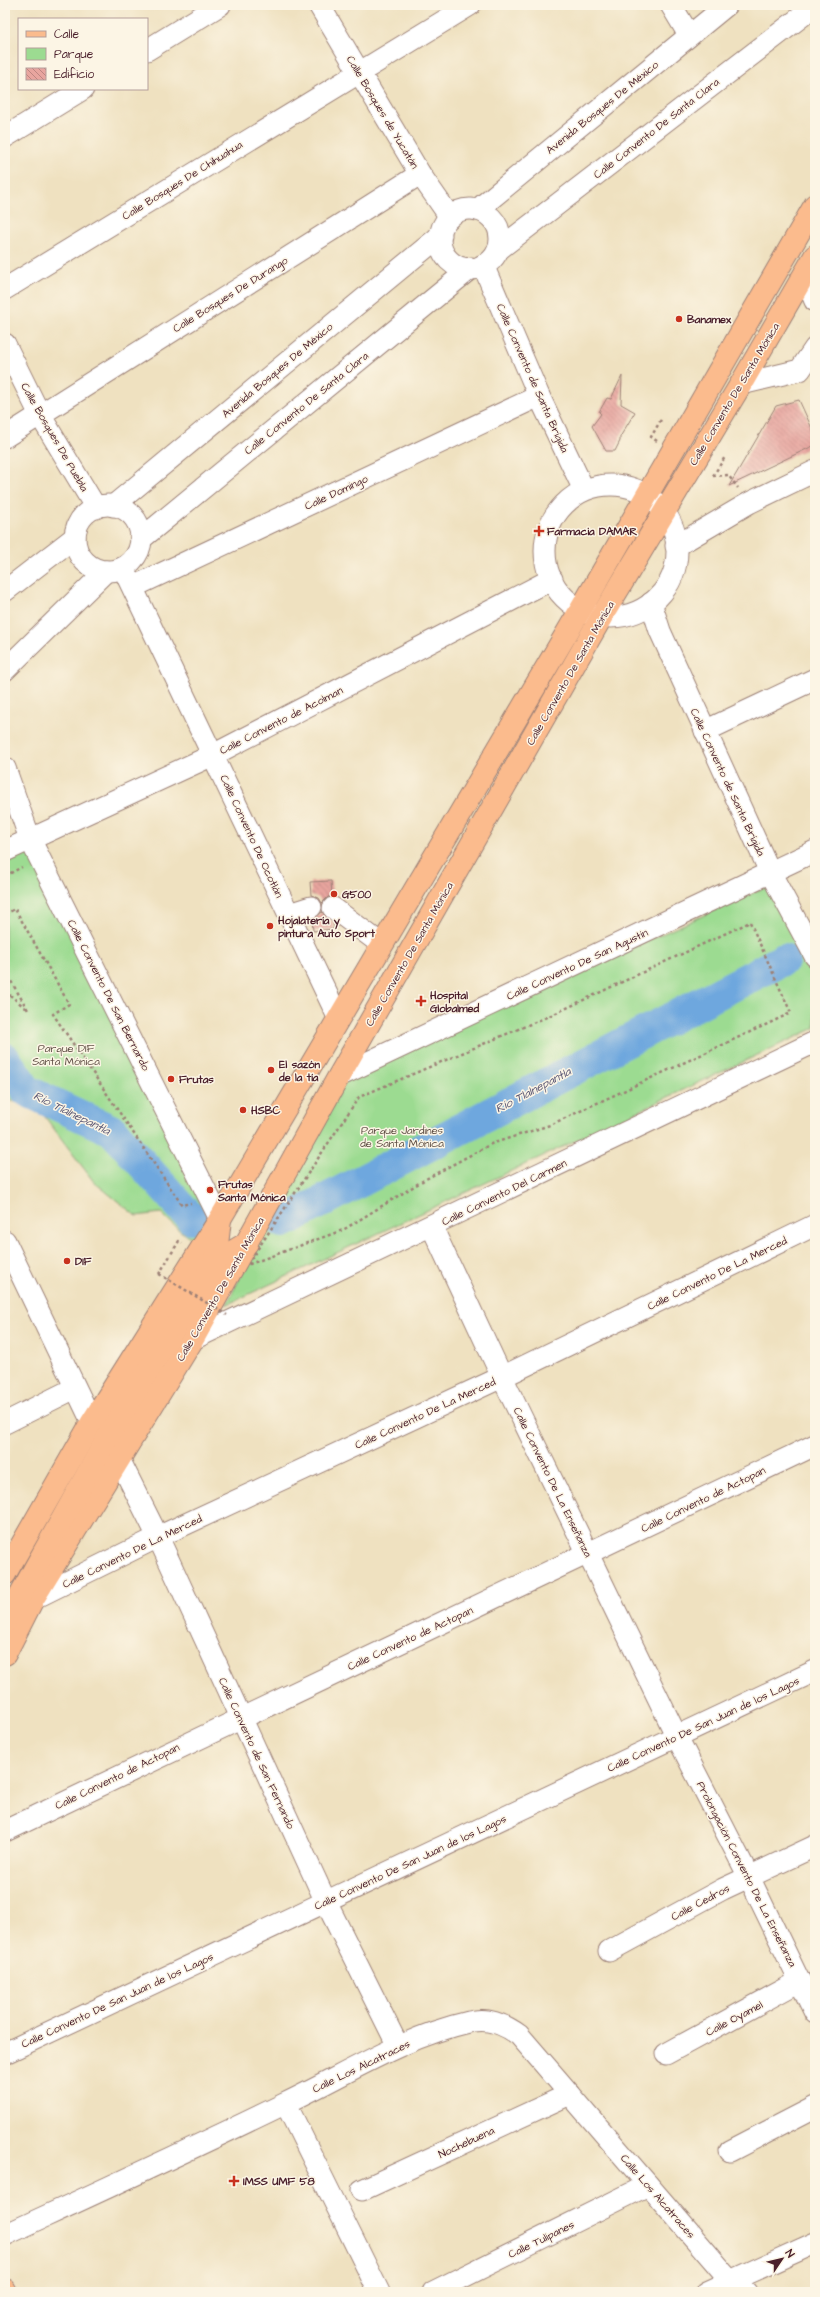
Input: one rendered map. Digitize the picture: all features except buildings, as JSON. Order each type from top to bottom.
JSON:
[{"type":"main road","name":"Calle Convento De Santa Mónica","points":[[5,1574],[92,1422],[220,1219],[381,944],[581,609],[815,204]]},
{"type":"main road","name":"Calle Convento De Santa Mónica","points":[[5,1654],[34,1599],[193,1339],[339,1076],[602,616],[741,384],[815,256]]},
{"type":"main road","points":[[5,1622],[109,1435],[215,1262],[220,1219]]},
{"type":"main road","points":[[215,1262],[247,1243]]},
{"type":"street","points":[[148,49],[220,5]]},
{"type":"street","name":"Calle Bosques de Yucatán","points":[[319,5],[420,174],[445,226]]},
{"type":"street","name":"Calle Bosques De Chihuahua","points":[[5,289],[359,71],[470,5]]},
{"type":"street","points":[[670,5],[690,35]]},
{"type":"street","name":"Avenida Bosques De México","points":[[477,210],[727,5]]},
{"type":"street","name":"Calle Convento De Santa Clara","points":[[498,250],[815,6]]},
{"type":"street","points":[[5,137],[82,90]]},
{"type":"street","name":"Calle Bosques De Durango","points":[[5,437],[420,174]]},
{"type":"street","points":[[462,210],[477,210],[485,213],[496,225],[499,233],[498,250],[489,261],[477,267],[462,267],[448,259],[441,244],[445,226],[462,210]]},
{"type":"street","name":"Avenida Bosques De México","points":[[104,507],[445,226]]},
{"type":"street","name":"Calle Convento De Santa Clara","points":[[141,539],[477,267]]},
{"type":"street","name":"Calle Convento de Santa Brígida","points":[[477,267],[584,490]]},
{"type":"street","points":[[804,275],[815,301]]},
{"type":"street","name":"Calle Bosques De Puebla","points":[[5,344],[40,415],[104,507]]},
{"type":"street","points":[[741,384],[800,370],[815,348]]},
{"type":"street","name":"Calle Domingo","points":[[133,587],[539,396]]},
{"type":"street","points":[[676,546],[749,503],[815,471]]},
{"type":"street","points":[[616,485],[632,488],[646,495],[664,512],[671,524],[676,546],[675,566],[670,580],[662,593],[651,604],[630,614],[602,616],[581,609],[560,591],[552,579],[545,550],[547,535],[552,521],[560,509],[571,498],[584,490],[600,486],[616,485]]},
{"type":"street","points":[[5,670],[114,570],[136,556],[141,539],[138,525],[132,516],[123,509],[104,507],[80,521],[75,537],[76,547],[84,560],[96,569],[114,570]]},
{"type":"street","points":[[5,592],[75,537]]},
{"type":"street","name":"Calle Convento De Ocotlán","points":[[114,570],[133,587],[338,1017]]},
{"type":"street","name":"Calle Convento de Acolman","points":[[5,851],[213,755],[552,579]]},
{"type":"street","name":"Calle Convento de Santa Brígida","points":[[651,604],[660,631],[770,872],[813,951]]},
{"type":"street","points":[[705,732],[815,679]]},
{"type":"street","name":"Calle Convento De San Bernardo","points":[[5,768],[30,839],[220,1219]]},
{"type":"street","name":"Calle Convento De San Agustín","points":[[339,1076],[815,851]]},
{"type":"street","points":[[289,914],[311,907]]},
{"type":"street","points":[[333,908],[381,944]]},
{"type":"street","name":"Calle Convento Del Carmen","points":[[193,1339],[432,1227],[815,1042]]},
{"type":"street","name":"Calle Convento De La Merced","points":[[34,1599],[158,1536],[502,1377],[815,1225]]},
{"type":"street","name":"Calle Convento De La Enseñanza","points":[[432,1227],[502,1377],[677,1737]]},
{"type":"street","points":[[6,1245],[92,1422]]},
{"type":"street","points":[[5,1423],[75,1388]]},
{"type":"street","name":"Calle Convento de Actopan","points":[[5,1831],[240,1717],[589,1555],[815,1445]]},
{"type":"street","name":"Calle Convento de San Fernando","points":[[119,1459],[158,1536],[326,1902],[398,2046]]},
{"type":"street","name":"Calle Convento De San Juan de los Lagos","points":[[5,2053],[815,1671]]},
{"type":"street","name":"Prolongación Convento De La Enseñanza","points":[[677,1737],[749,1877],[815,2013]]},
{"type":"street","name":"Calle Cedros","points":[[609,1951],[749,1877],[815,1846]]},
{"type":"street","name":"Calle Oyamel","points":[[666,2054],[800,1982]]},
{"type":"street","name":"Calle Los Alcatraces","points":[[5,2235],[286,2104],[398,2046],[469,2022],[496,2022],[508,2026],[520,2035],[648,2185],[738,2287]]},
{"type":"street","name":"Nochebuena","points":[[362,2190],[570,2094]]},
{"type":"street","points":[[286,2104],[379,2292]]},
{"type":"street","points":[[730,2151],[815,2107]]},
{"type":"street","name":"Calle Tulipanes","points":[[433,2292],[648,2185]]},
{"type":"street","points":[[706,2292],[738,2287],[815,2243]]},
{"type":"path","points":[[713,476],[728,475],[749,503]]},
{"type":"path","points":[[5,876],[24,866]]},
{"type":"path","points":[[5,914],[15,909],[69,1004],[53,1014],[182,1206],[191,1203],[188,1196]]},
{"type":"path","points":[[750,922],[791,1013],[550,1125],[491,1144],[424,1180],[343,1230],[247,1265],[359,1097],[556,1013],[750,922]]},
{"type":"path","points":[[5,971],[28,1010],[5,991]]},
{"type":"path","points":[[159,1274],[227,1315]]},
{"type":"green space","name":"Parque DIF Santa Mónica","points":[[30,839],[206,1205],[206,1222],[192,1238],[180,1231],[161,1213],[136,1216],[94,1182],[39,1109],[5,1099],[5,854]]},
{"type":"green space","name":"Parque Jardines de Santa Mónica","points":[[769,886],[815,982],[815,1028],[226,1305],[343,1077]]},
{"type":"waterway","name":"Río Tlalnepantla","points":[[283,1222],[784,959]]},
{"type":"waterway","name":"Río Tlalnepantla","points":[[5,1059],[27,1091],[113,1131],[191,1218]]},
{"type":"place","name":"Banamex","points":[[679,319]]},
{"type":"place","name":"Farmacia DAMAR","points":[[539,531]]},
{"type":"place","name":"G500","points":[[334,894]]},
{"type":"place","name":"Hojalatería y pintura Auto Sport","points":[[270,926]]},
{"type":"place","name":"Hospital Globalmed","points":[[421,1001]]},
{"type":"place","name":"El sazón de la tía","points":[[271,1070]]},
{"type":"place","name":"Frutas","points":[[171,1079]]},
{"type":"place","name":"HSBC","points":[[243,1110]]},
{"type":"place","name":"Frutas Santa Mónica","points":[[210,1190]]},
{"type":"place","name":"DIF","points":[[67,1261]]},
{"type":"place","name":"IMSS UMF 58","points":[[234,2181]]}]
